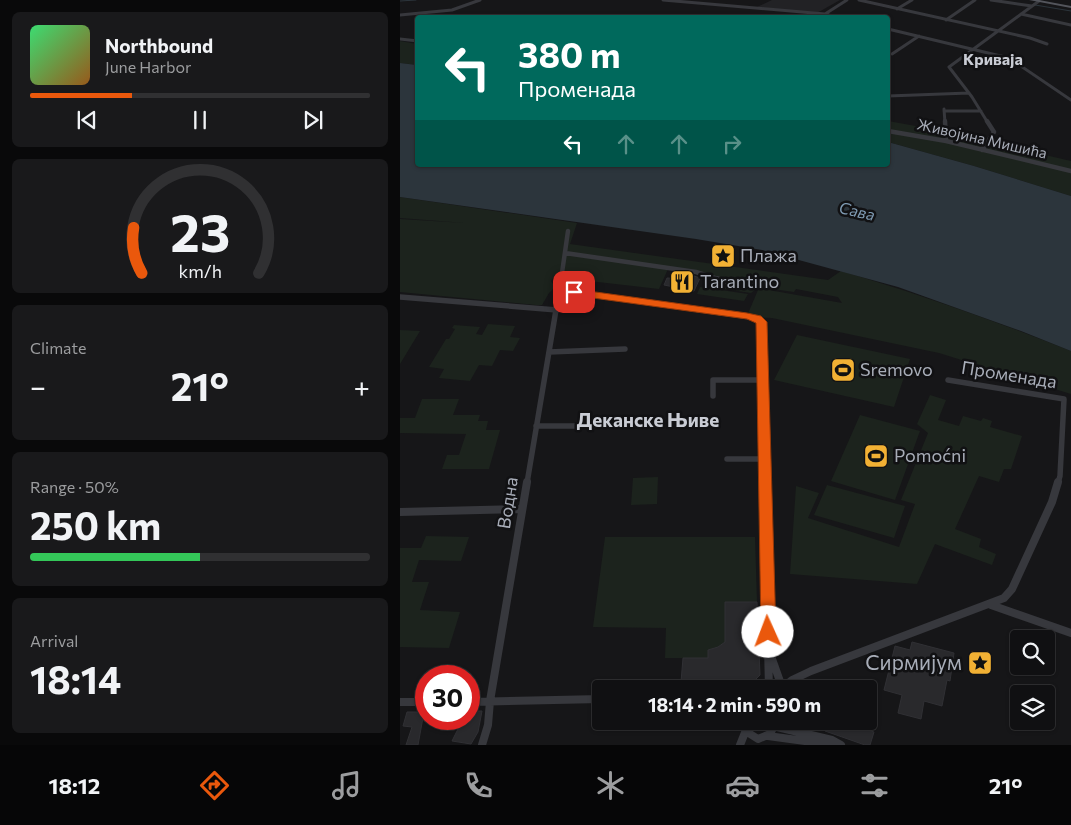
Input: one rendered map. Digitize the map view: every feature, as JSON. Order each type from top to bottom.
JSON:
[{"type":"main road","points":[[1032,3],[1039,1],[1071,7]]},
{"type":"street","points":[[400,15],[455,10],[480,0]]},
{"type":"street","points":[[663,0],[828,15]]},
{"type":"street","points":[[825,14],[847,0]]},
{"type":"street","points":[[859,0],[1047,44]]},
{"type":"street","points":[[897,9],[912,0]]},
{"type":"street","points":[[946,20],[975,0]]},
{"type":"street","points":[[991,0],[1032,3]]},
{"type":"street","points":[[982,150],[994,132],[949,67],[1021,14],[1032,3]]},
{"type":"street","points":[[1021,14],[1071,25]]},
{"type":"street","points":[[890,29],[996,54],[1018,63],[1071,100]]},
{"type":"street","points":[[892,54],[919,36]]},
{"type":"street","points":[[400,39],[415,41]]},
{"type":"street","points":[[890,96],[968,93]]},
{"type":"street","points":[[946,142],[944,109],[981,111]]},
{"type":"street","name":"Живојина Мишића","points":[[890,130],[1071,171]]},
{"type":"street","points":[[400,298],[557,310],[568,230]]},
{"type":"street","points":[[565,253],[696,272],[732,283],[758,286]]},
{"type":"street","points":[[559,292],[574,292],[747,316],[760,320],[763,326],[764,459],[771,680]]},
{"type":"street","name":"Водна","points":[[482,745],[488,725],[490,701],[557,310]]},
{"type":"street","points":[[549,352],[626,349]]},
{"type":"street","points":[[712,396],[713,380],[763,380]]},
{"type":"street","name":"Променада","points":[[948,380],[1064,399],[1060,476],[1052,502],[1012,589],[1002,600],[990,604]]},
{"type":"street","points":[[536,426],[606,426]]},
{"type":"street","points":[[727,458],[764,459]]},
{"type":"street","points":[[400,512],[522,509]]},
{"type":"street","points":[[792,680],[972,609],[990,604],[1071,634]]},
{"type":"street","points":[[769,650],[778,680]]},
{"type":"street","points":[[480,701],[592,699]]},
{"type":"street","points":[[400,702],[415,702]]},
{"type":"street","points":[[740,745],[744,730]]},
{"type":"street","points":[[749,730],[752,737],[834,745]]},
{"type":"street","points":[[755,745],[766,737],[770,730]]},
{"type":"street","points":[[797,730],[832,740],[841,745]]},
{"type":"shaded area","points":[[772,0],[840,0],[817,13],[757,7]]},
{"type":"shaded area","points":[[400,41],[415,44],[415,65],[400,63]]},
{"type":"shaded area","points":[[890,121],[932,129],[1071,161],[1071,196],[890,143]]},
{"type":"shaded area","points":[[400,197],[577,223],[570,244],[828,280],[841,271],[957,308],[1071,351],[1071,394],[939,353],[772,318],[750,317],[747,316],[758,290],[763,289],[842,303],[838,297],[796,289],[794,292],[759,287],[751,293],[718,288],[721,283],[707,274],[668,269],[659,289],[563,278],[565,265],[551,281],[555,287],[542,305],[400,292],[400,219],[465,223],[400,218]]},
{"type":"shaded area","points":[[700,287],[748,294],[744,301],[697,294]]},
{"type":"shaded area","points":[[488,324],[515,326],[510,337],[520,338],[513,351],[500,350],[492,366],[479,365],[470,381],[439,378],[444,369],[429,367],[446,339],[449,339],[455,329],[452,328],[454,325],[480,327],[476,334],[482,335]]},
{"type":"shaded area","points":[[400,330],[420,331],[400,364]]},
{"type":"shaded area","name":"Sremovo","points":[[797,335],[910,359],[894,407],[774,380]]},
{"type":"shaded area","points":[[930,395],[946,400],[938,420],[959,426],[963,416],[981,421],[983,418],[992,421],[990,427],[1022,436],[1011,469],[1004,469],[999,482],[979,476],[955,529],[981,539],[979,547],[996,554],[992,565],[935,544],[917,584],[790,574],[796,486],[819,493],[808,518],[899,547],[915,504],[901,500],[928,433],[917,424]]},
{"type":"shaded area","points":[[422,399],[459,399],[453,415],[480,415],[478,421],[488,421],[486,430],[500,430],[489,469],[442,469],[447,455],[459,455],[466,434],[400,433],[400,418],[415,418]]},
{"type":"shaded area","name":"Pomoćni","points":[[860,415],[920,431],[895,500],[831,481]]},
{"type":"shaded area","points":[[658,477],[657,504],[631,505],[633,478]]},
{"type":"shaded area","points":[[827,485],[905,506],[894,538],[814,515]]},
{"type":"shaded area","points":[[426,536],[469,537],[461,561],[419,560],[412,582],[429,582],[420,610],[460,612],[449,648],[400,647],[400,548],[421,548]]},
{"type":"shaded area","points":[[605,537],[755,537],[757,602],[725,602],[725,642],[718,647],[708,650],[708,658],[665,658],[666,628],[593,627]]},
{"type":"water","name":"Сава","points":[[400,63],[415,65],[415,167],[890,167],[890,143],[1071,196],[1071,351],[898,287],[762,250],[400,197]]},
{"type":"building","name":"Tarantino","points":[[691,275],[700,278],[694,291],[664,285],[667,278],[689,279]]},
{"type":"building","points":[[725,602],[757,602],[760,675],[755,680],[681,680],[683,658],[708,658],[708,650],[718,647],[725,642]]},
{"type":"building","points":[[912,642],[954,653],[950,681],[947,680],[942,706],[924,701],[921,719],[898,713],[902,695],[884,690],[895,646],[910,650]]},
{"type":"building","points":[[407,712],[415,712],[415,730],[421,730],[418,745],[406,745],[412,727],[403,726]]},
{"type":"building","points":[[458,730],[478,730],[471,744],[452,741]]},
{"type":"building","points":[[869,730],[874,732],[870,745],[865,745],[825,731]]},
{"type":"waterway","points":[[400,1],[416,0]]},
{"type":"waterway","points":[[1035,5],[1071,11]]},
{"type":"place","name":"Плажа","points":[[723,256]]},
{"type":"place","name":"Tarantino","points":[[682,282]]},
{"type":"place","name":"Sremovo","points":[[843,370]]},
{"type":"place","name":"Pomoćni","points":[[876,456]]},
{"type":"place","name":"Сирмијум","points":[[980,663]]},
{"type":"district","name":"Криваја","points":[[993,59]]},
{"type":"district","name":"Деканске Њиве","points":[[648,420]]},
{"type":"route","points":[[574,292],[747,316],[757,318],[762,322],[768,632]]}]
